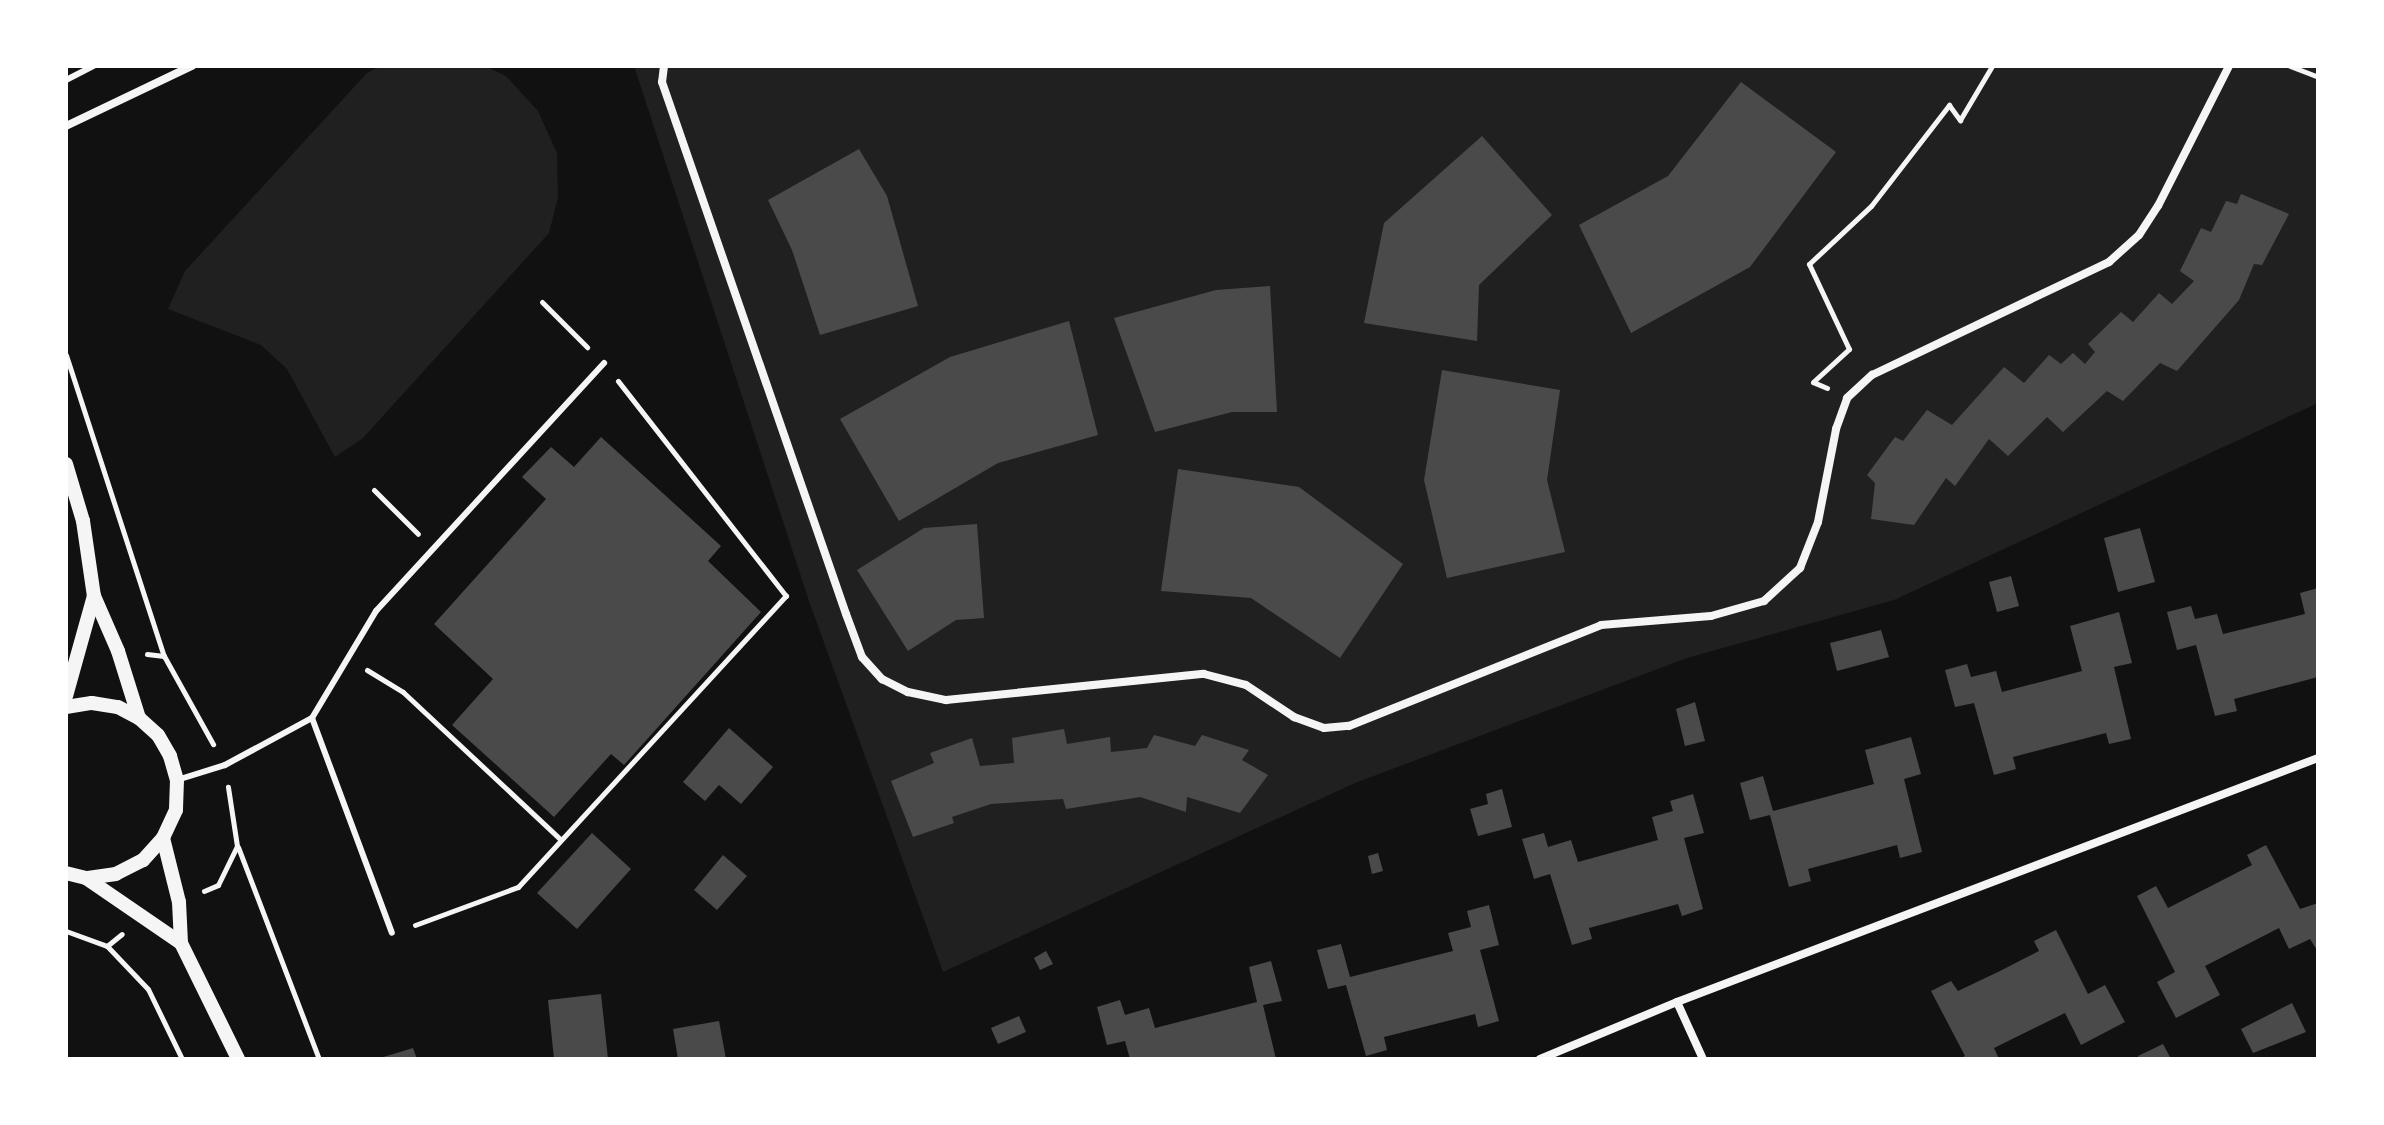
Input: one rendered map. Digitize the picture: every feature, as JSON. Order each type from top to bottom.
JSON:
[{"type":"street","points":[[66,126],[192,66]]},
{"type":"street","points":[[664,66],[662,82],[846,614],[862,657],[882,679],[908,692],[946,700],[1204,674],[1246,685],[1294,717],[1324,728],[1349,726],[1601,625],[1711,616],[1764,601],[1800,568],[1818,522],[1836,429],[1847,398],[1872,375],[2109,262],[2139,235],[2158,206],[2229,66]]},
{"type":"street","points":[[66,464],[83,521],[94,596],[118,651],[139,718]]},
{"type":"street","points":[[66,696],[94,596]]},
{"type":"street","points":[[66,707],[92,703],[118,707],[139,718],[158,735],[170,756],[177,780],[176,810],[163,838],[143,860],[116,874],[86,878]]},
{"type":"street","points":[[1540,1059],[1677,1002],[2318,758]]},
{"type":"street","points":[[163,838],[179,902],[181,943],[238,1059]]},
{"type":"street","points":[[66,873],[86,878],[146,916],[181,943]]},
{"type":"street","points":[[1677,1002],[1703,1059]]},
{"type":"lane","points":[[66,80],[94,66]]},
{"type":"lane","points":[[177,780],[225,765],[312,718],[376,611],[604,363]]},
{"type":"lane","points":[[312,718],[392,933]]},
{"type":"path","points":[[1847,398],[1813,382],[1849,349],[1809,264],[1871,206],[1949,105],[1960,120],[1992,66]]},
{"type":"path","points":[[2290,66],[2318,77]]},
{"type":"path","points":[[392,933],[518,887],[786,596],[604,363],[542,302]]},
{"type":"path","points":[[66,355],[164,656]]},
{"type":"path","points":[[374,490],[433,549]]},
{"type":"path","points":[[347,659],[403,692],[561,840]]},
{"type":"path","points":[[237,846],[319,1059]]},
{"type":"path","points":[[66,931],[107,946],[148,989],[182,1059]]},
{"type":"shaded area","points":[[381,66],[485,66],[506,76],[538,111],[557,153],[558,198],[549,233],[363,438],[335,457],[287,369],[261,345],[168,309],[185,271],[367,73]]},
{"type":"shaded area","points":[[634,66],[2318,66],[2318,403],[1894,600],[1687,658],[1355,783],[943,972],[809,601]]},
{"type":"building","points":[[1741,82],[1836,152],[1750,267],[1631,333],[1579,225],[1668,176]]},
{"type":"building","points":[[1482,136],[1552,215],[1479,285],[1477,341],[1364,323],[1384,223]]},
{"type":"building","points":[[859,149],[887,196],[918,306],[820,335],[792,250],[768,200]]},
{"type":"building","points":[[2241,194],[2289,214],[2262,265],[2254,264],[2239,300],[2177,371],[2160,363],[2123,401],[2107,391],[2063,432],[2047,417],[2008,456],[1989,439],[1955,486],[1946,478],[1914,525],[1871,519],[1875,483],[1867,475],[1895,437],[1903,441],[1927,410],[1952,425],[2004,367],[2024,383],[2049,355],[2061,364],[2073,353],[2085,364],[2095,352],[2088,344],[2121,312],[2133,322],[2159,293],[2172,304],[2194,281],[2180,271],[2201,228],[2211,232],[2226,201],[2237,204]]},
{"type":"building","points":[[1270,286],[1277,412],[1232,412],[1155,432],[1114,318],[1216,290]]},
{"type":"building","points":[[1069,321],[1098,435],[998,463],[899,521],[840,419],[950,357]]},
{"type":"building","points":[[1442,370],[1560,390],[1547,480],[1565,552],[1447,578],[1424,480]]},
{"type":"building","points":[[601,437],[721,546],[708,561],[761,612],[624,765],[611,754],[554,817],[452,725],[493,679],[434,624],[546,499],[522,477],[551,447],[574,467]]},
{"type":"building","points":[[1178,469],[1299,487],[1403,564],[1340,658],[1251,598],[1161,591]]},
{"type":"building","points":[[977,524],[984,618],[956,620],[908,651],[857,570],[924,528]]},
{"type":"building","points":[[2140,528],[2155,582],[2118,592],[2104,538]]},
{"type":"building","points":[[2011,576],[2019,606],[1997,612],[1989,582]]},
{"type":"building","points":[[2318,588],[2318,677],[2234,699],[2237,711],[2215,716],[2196,645],[2177,650],[2167,612],[2191,606],[2195,619],[2217,614],[2223,634],[2305,614],[2300,593]]},
{"type":"building","points":[[2119,612],[2132,663],[2114,667],[2131,739],[2109,744],[2106,733],[2013,757],[2016,769],[1994,775],[1974,703],[1955,707],[1945,670],[1967,664],[1971,677],[1996,671],[2002,692],[2082,671],[2070,626]]},
{"type":"building","points":[[1881,630],[1889,657],[1837,671],[1830,643]]},
{"type":"building","points":[[1695,702],[1705,741],[1685,746],[1676,709]]},
{"type":"building","points":[[729,728],[773,767],[741,804],[719,785],[705,801],[683,782]]},
{"type":"building","points":[[1064,729],[1067,744],[1110,737],[1111,752],[1147,748],[1154,735],[1195,746],[1202,735],[1249,750],[1242,760],[1268,775],[1240,813],[1187,797],[1186,812],[1140,797],[1066,809],[1063,799],[991,804],[952,817],[954,823],[913,837],[891,781],[934,763],[930,753],[972,738],[980,766],[1014,763],[1012,738]]},
{"type":"building","points":[[1911,737],[1921,774],[1904,779],[1922,852],[1900,858],[1897,845],[1808,869],[1811,881],[1789,887],[1770,815],[1750,820],[1740,783],[1763,776],[1773,811],[1874,784],[1865,750]]},
{"type":"building","points":[[1502,789],[1512,827],[1478,836],[1470,809],[1488,804],[1486,794]]},
{"type":"building","points":[[1693,794],[1704,833],[1684,838],[1703,909],[1682,916],[1678,904],[1589,928],[1592,939],[1572,945],[1550,874],[1534,879],[1522,839],[1544,833],[1548,847],[1571,840],[1578,862],[1658,840],[1652,817],[1673,811],[1670,801]]},
{"type":"building","points":[[592,833],[631,869],[577,929],[537,893]]},
{"type":"building","points":[[2266,845],[2300,909],[2318,903],[2318,952],[2310,939],[2289,949],[2279,928],[2205,966],[2220,995],[2176,1018],[2157,982],[2175,972],[2137,896],[2156,886],[2168,908],[2252,865],[2247,855]]},
{"type":"building","points":[[1378,853],[1383,871],[1372,874],[1368,856]]},
{"type":"building","points":[[723,855],[747,876],[717,910],[694,890]]},
{"type":"building","points":[[1489,905],[1499,945],[1480,950],[1499,1021],[1478,1027],[1475,1014],[1384,1037],[1387,1050],[1366,1056],[1346,985],[1328,989],[1317,950],[1341,944],[1350,977],[1453,951],[1448,933],[1471,927],[1467,911]]},
{"type":"building","points":[[2056,930],[2088,994],[2105,985],[2125,1022],[2081,1045],[2065,1013],[1994,1048],[1999,1059],[1959,1059],[1965,1056],[1931,991],[1951,981],[1958,991],[2000,971],[2039,951],[2034,941]]},
{"type":"building","points":[[1046,951],[1053,964],[1040,970],[1034,958]]},
{"type":"building","points":[[1271,961],[1282,1001],[1263,1005],[1276,1059],[1130,1059],[1125,1041],[1107,1045],[1097,1007],[1120,1000],[1125,1015],[1149,1008],[1155,1028],[1257,1002],[1249,967]]},
{"type":"building","points":[[601,994],[608,1059],[554,1059],[548,1000]]},
{"type":"building","points":[[2292,1003],[2306,1032],[2253,1053],[2241,1029]]},
{"type":"building","points":[[1019,1016],[1026,1032],[998,1044],[991,1028]]},
{"type":"building","points":[[719,1021],[726,1059],[678,1059],[673,1029]]},
{"type":"building","points":[[2163,1044],[2171,1059],[2139,1059],[2138,1056]]},
{"type":"building","points":[[413,1048],[417,1059],[380,1058]]}]
